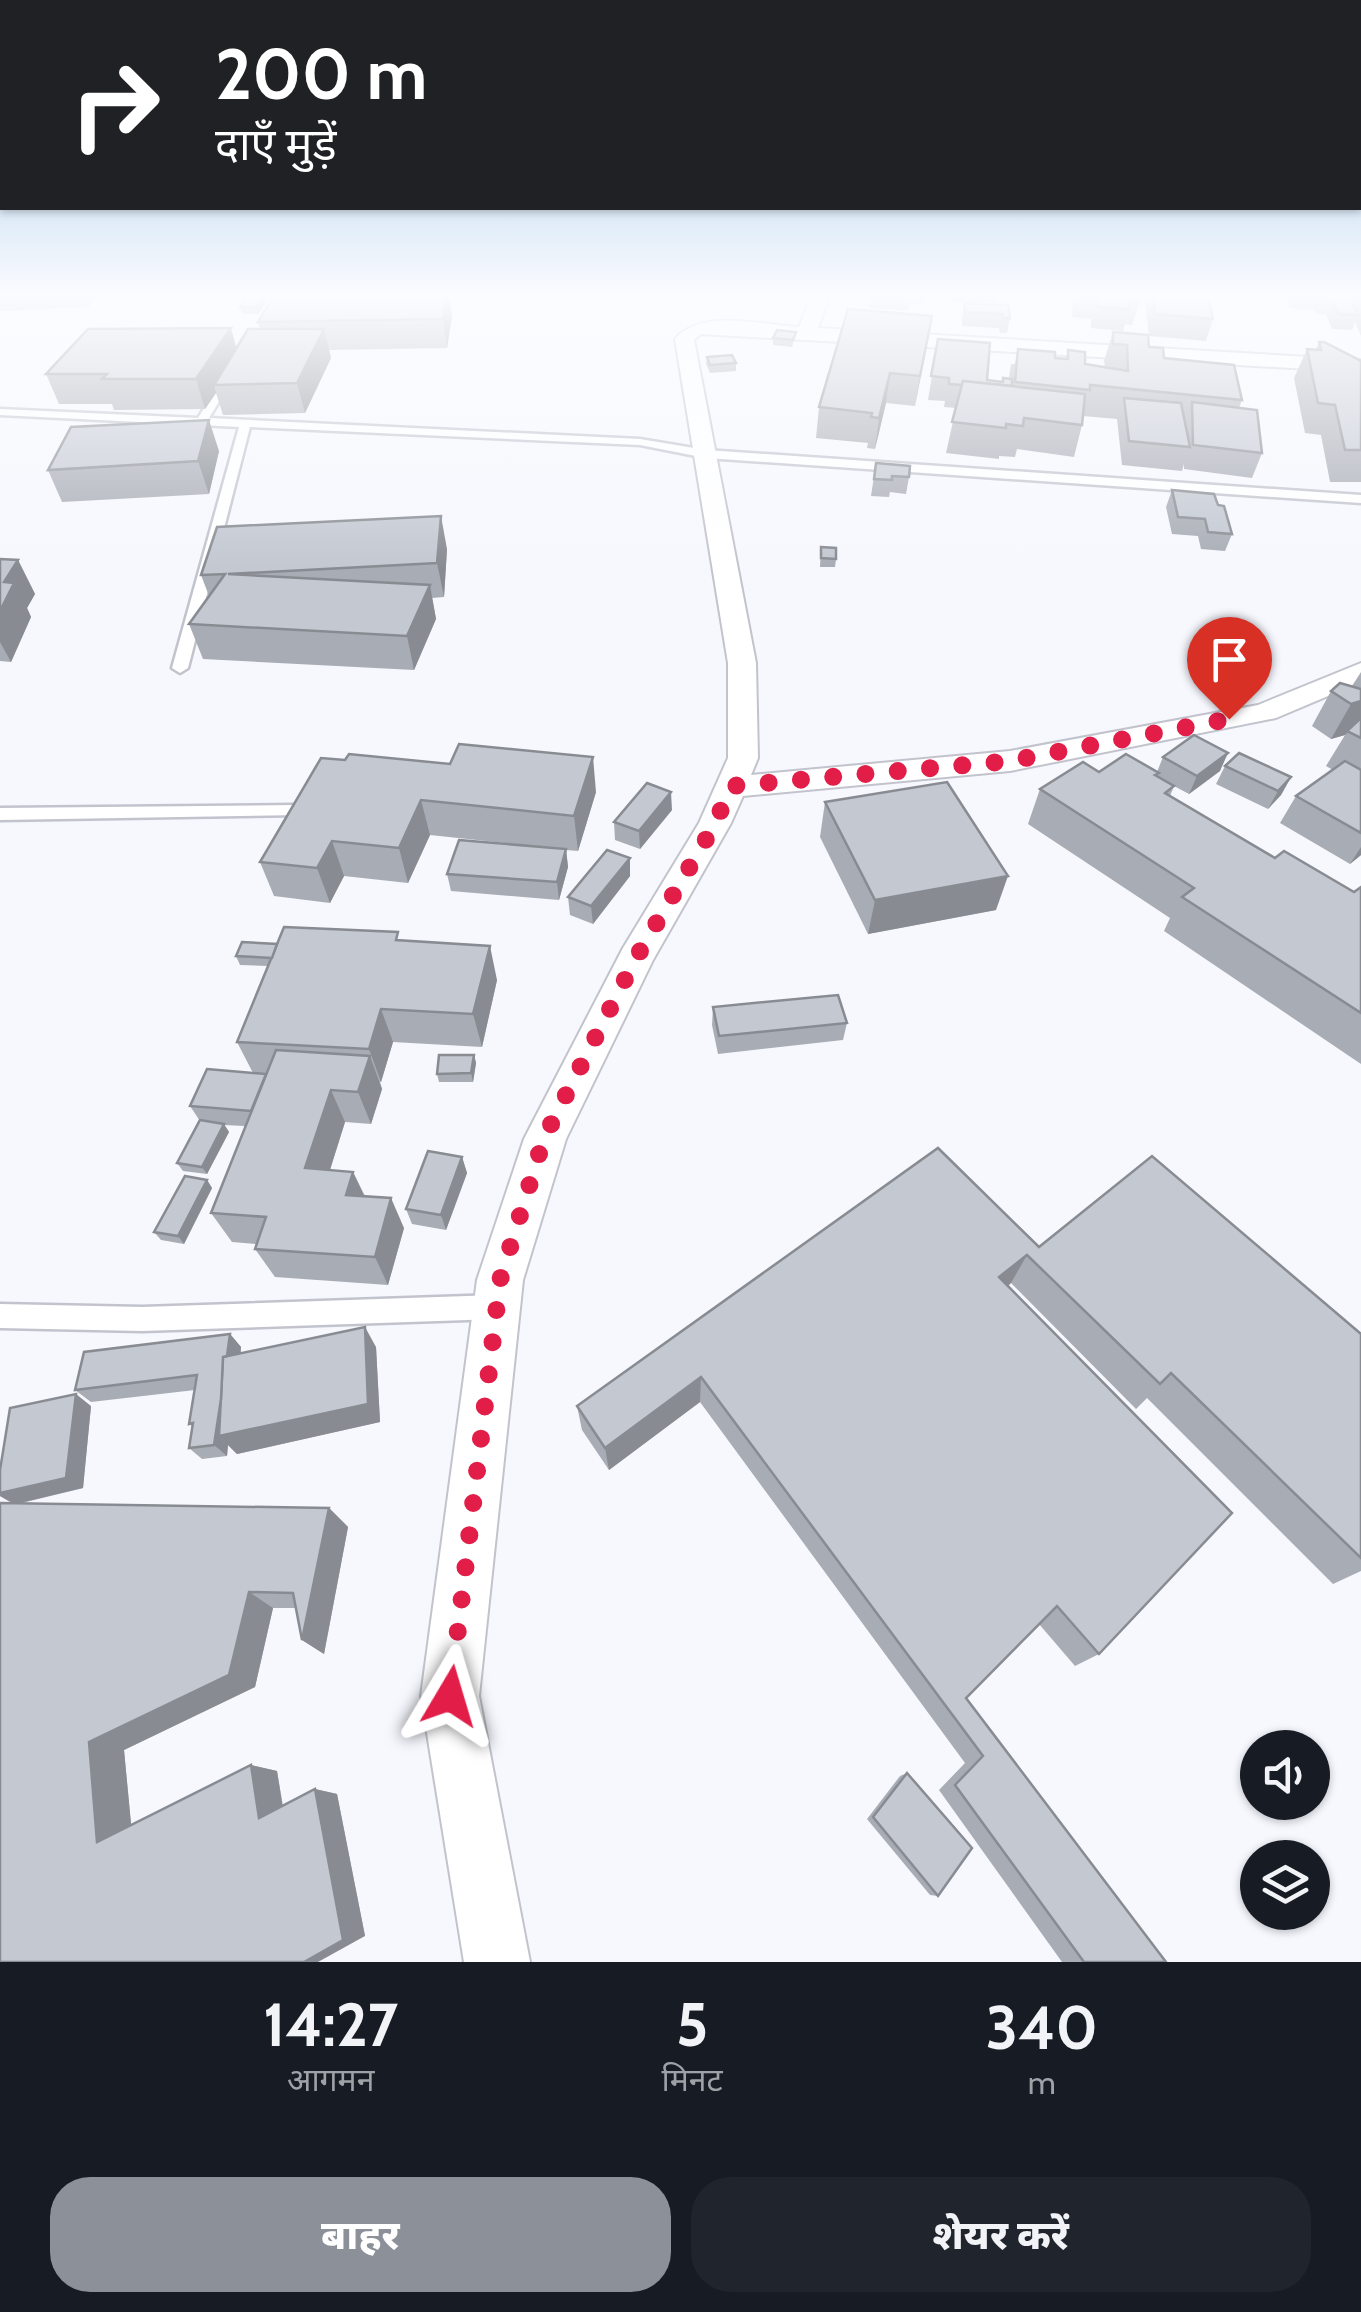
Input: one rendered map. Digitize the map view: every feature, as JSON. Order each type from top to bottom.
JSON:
[{"type":"street","points":[[497,1962],[450,1696],[500,1280],[544,1138],[636,958],[715,824],[743,758],[742,664],[693,386]]},
{"type":"street","points":[[731,786],[1010,761],[1266,712],[1361,672]]},
{"type":"lane","points":[[201,422],[223,386]]},
{"type":"lane","points":[[0,412],[640,442],[706,454],[1361,499]]},
{"type":"lane","points":[[180,668],[245,424]]},
{"type":"lane","points":[[0,814],[296,811]]},
{"type":"lane","points":[[0,1316],[142,1319],[497,1307]]},
{"type":"building","points":[[825,386],[887,386],[879,418],[871,417],[872,413],[819,407]]},
{"type":"building","points":[[962,386],[1006,386],[1085,394],[1082,425],[1024,418],[1023,426],[1006,424],[1006,428],[952,422]]},
{"type":"building","points":[[1048,386],[1090,386],[1090,390]]},
{"type":"building","points":[[1096,386],[1239,386],[1242,400]]},
{"type":"building","points":[[1314,386],[1361,386],[1361,450],[1345,450],[1335,405],[1318,403]]},
{"type":"building","points":[[1124,398],[1181,403],[1190,447],[1129,441]]},
{"type":"building","points":[[1192,402],[1257,410],[1262,453],[1193,445]]},
{"type":"building","points":[[209,420],[198,461],[48,470],[71,427]]},
{"type":"building","points":[[876,463],[910,466],[909,477],[874,479]]},
{"type":"building","points":[[1172,490],[1214,494],[1218,505],[1224,506],[1232,534],[1208,532],[1205,519],[1178,517]]},
{"type":"building","points":[[441,516],[437,563],[228,574],[430,585],[407,636],[189,624],[225,574],[201,575],[217,527]]},
{"type":"building","points":[[821,547],[836,548],[836,559],[821,558]]},
{"type":"building","points":[[0,559],[18,560],[4,582],[14,583],[0,611]]},
{"type":"building","points":[[1245,640],[1264,656],[1229,663],[1210,646]]},
{"type":"building","points":[[1340,683],[1361,689],[1361,701],[1351,704],[1331,691]]},
{"type":"building","points":[[1361,718],[1361,738],[1347,731]]},
{"type":"building","points":[[1194,735],[1228,753],[1197,776],[1163,757]]},
{"type":"building","points":[[459,744],[593,757],[574,816],[421,800],[399,848],[332,841],[317,868],[260,862],[321,758],[345,760],[349,754],[450,764]]},
{"type":"building","points":[[1239,753],[1291,777],[1278,791],[1225,766]]},
{"type":"building","points":[[1126,754],[1174,786],[1165,793],[1275,858],[1284,851],[1354,892],[1361,887],[1361,1013],[1182,897],[1194,888],[1040,789],[1083,762],[1099,772]]},
{"type":"building","points":[[1345,761],[1361,770],[1361,833],[1296,796]]},
{"type":"building","points":[[947,782],[1008,876],[875,900],[825,802]]},
{"type":"building","points":[[647,783],[671,792],[639,831],[614,822]]},
{"type":"building","points":[[459,840],[566,849],[557,882],[447,874]]},
{"type":"building","points":[[607,850],[630,858],[591,906],[568,897]]},
{"type":"building","points":[[284,927],[398,932],[396,940],[490,946],[473,1014],[381,1009],[369,1049],[237,1042]]},
{"type":"building","points":[[242,942],[277,944],[272,958],[236,956]]},
{"type":"building","points":[[838,995],[847,1023],[719,1036],[713,1007]]},
{"type":"building","points":[[276,1050],[370,1056],[358,1092],[331,1090],[305,1168],[353,1172],[346,1195],[391,1198],[375,1257],[255,1249],[266,1217],[211,1213]]},
{"type":"building","points":[[439,1055],[474,1055],[471,1073],[437,1074]]},
{"type":"building","points":[[207,1069],[266,1074],[251,1111],[190,1106]]},
{"type":"building","points":[[200,1120],[224,1124],[202,1167],[177,1163]]},
{"type":"building","points":[[938,1148],[1039,1247],[1152,1156],[1361,1334],[1361,1558],[1171,1373],[1160,1384],[1027,1255],[999,1277],[1232,1513],[1099,1654],[1057,1606],[966,1698],[1166,1962],[1084,1962],[955,1785],[983,1756],[701,1377],[605,1448],[577,1406]]},
{"type":"building","points":[[428,1151],[462,1157],[441,1215],[406,1209]]},
{"type":"building","points":[[185,1176],[207,1180],[178,1236],[154,1232]]},
{"type":"building","points":[[365,1327],[368,1404],[219,1436],[223,1357]]},
{"type":"building","points":[[230,1334],[227,1356],[223,1357],[214,1445],[189,1448],[197,1375],[75,1390],[84,1352]]},
{"type":"building","points":[[76,1394],[66,1478],[0,1493],[10,1408]]},
{"type":"building","points":[[0,1503],[329,1508],[302,1640],[293,1593],[249,1592],[229,1675],[89,1742],[97,1842],[251,1765],[259,1818],[315,1789],[343,1940],[304,1962],[0,1962]]},
{"type":"building","points":[[907,1773],[972,1848],[938,1896],[873,1817]]},
{"type":"route","points":[[450,1696],[500,1280],[544,1138],[636,958],[715,824],[731,786],[1010,761],[1229,719]]}]
